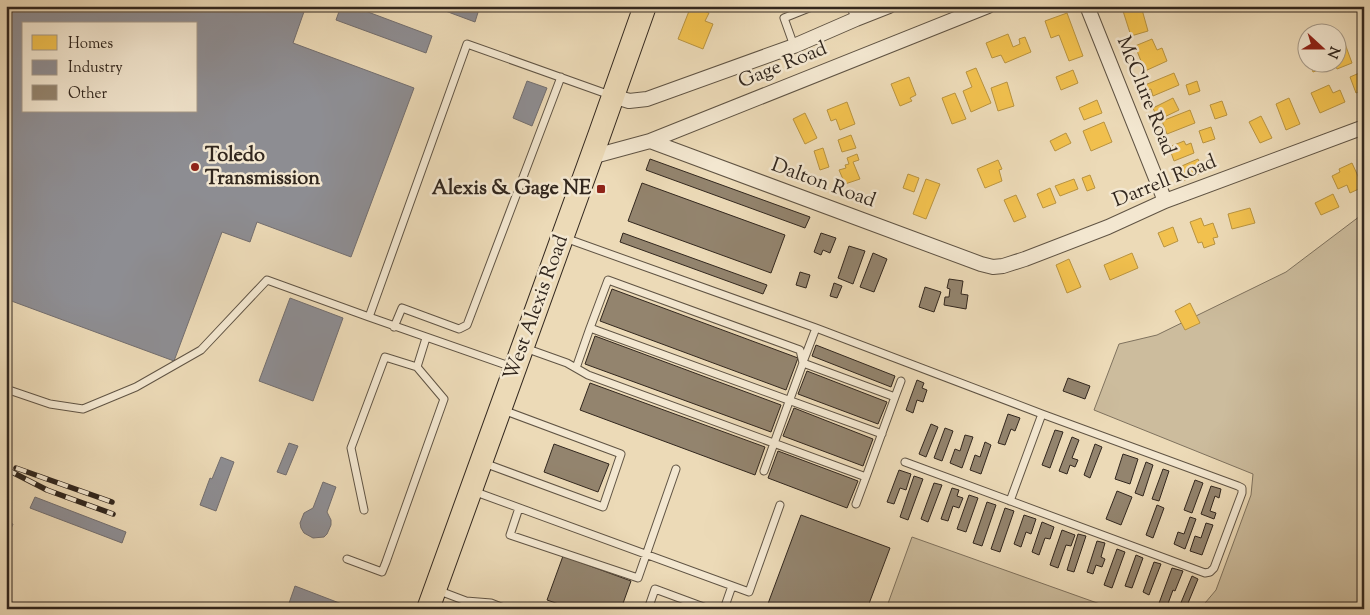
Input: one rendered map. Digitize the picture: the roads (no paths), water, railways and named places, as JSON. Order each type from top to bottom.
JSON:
[{"type":"main road","name":"West Alexis Road","points":[[432,602],[645,6]]},
{"type":"street","name":"Gage Road","points":[[613,96],[630,100],[647,99],[794,46],[853,12],[889,6]]},
{"type":"street","name":"Gage Road","points":[[591,157],[650,141],[988,6]]},
{"type":"street","name":"McClure Road","points":[[1087,6],[1165,201]]},
{"type":"street","name":"Darrell Road","points":[[981,264],[1003,266],[1026,259],[1108,227],[1165,201],[1364,127]]},
{"type":"street","name":"Dalton Road","points":[[650,141],[981,264]]},
{"type":"lane","points":[[794,46],[784,18],[814,6]]},
{"type":"lane","points":[[369,317],[467,44],[613,96]]},
{"type":"lane","points":[[394,327],[402,308],[459,329],[467,325],[561,77]]},
{"type":"lane","points":[[563,237],[816,328],[1238,486],[1242,488],[1242,493],[1214,568],[1210,572],[1205,573],[905,462]]},
{"type":"lane","points":[[6,389],[50,404],[83,409],[110,398],[136,387],[201,350],[267,280],[394,327],[515,368]]},
{"type":"lane","points":[[576,368],[608,280],[800,350],[803,363]]},
{"type":"lane","points":[[590,328],[882,434]]},
{"type":"lane","points":[[764,471],[816,328]]},
{"type":"lane","points":[[418,367],[426,338]]},
{"type":"lane","points":[[523,347],[567,363],[588,375],[866,477]]},
{"type":"lane","points":[[347,559],[382,572],[444,399],[418,367],[385,357],[351,448],[364,510]]},
{"type":"lane","points":[[803,363],[895,397]]},
{"type":"lane","points":[[856,504],[901,381]]},
{"type":"lane","points":[[481,462],[603,507],[621,454],[500,409]]},
{"type":"lane","points":[[1010,501],[1042,414]]},
{"type":"lane","points":[[519,508],[510,535],[638,578],[676,469]]},
{"type":"lane","points":[[471,490],[749,592],[780,505]]},
{"type":"lane","points":[[724,609],[732,586]]},
{"type":"lane","points":[[648,609],[655,589],[709,609]]},
{"type":"lane","points":[[432,602],[466,601],[491,603],[506,609]]},
{"type":"railway","points":[[16,468],[112,502]]},
{"type":"railway","points":[[6,469],[47,490],[113,514]]},
{"type":"place","name":"Toledo Transmission","points":[[195,167]]},
{"type":"place","name":"Alexis & Gage NE","points":[[601,189]]}]
